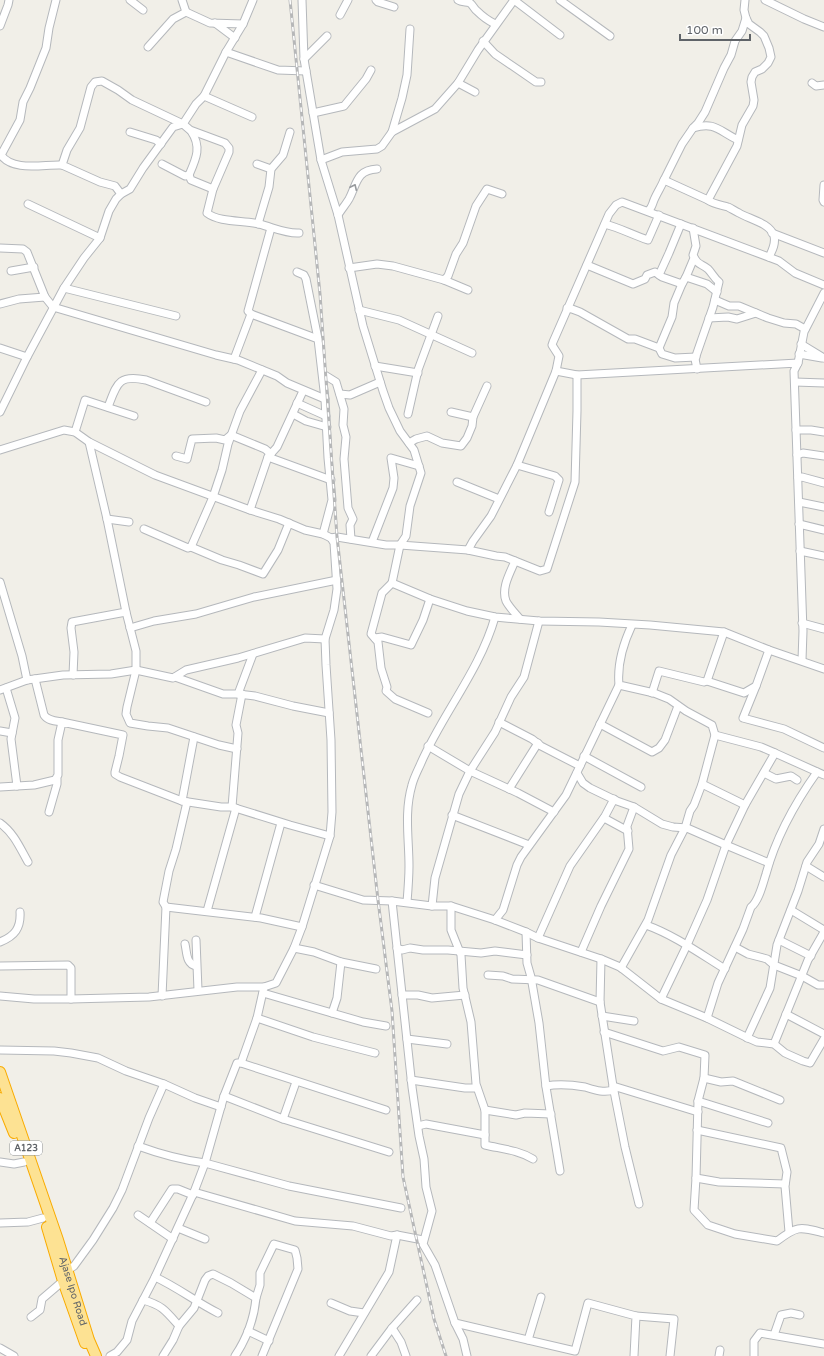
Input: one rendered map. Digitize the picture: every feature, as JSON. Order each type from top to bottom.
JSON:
[{"type":"highway","name":"A123","points":[[0,1072],[47,1223]]},
{"type":"highway","name":"A123","points":[[0,1098],[47,1223]]},
{"type":"highway","name":"Ajase Ipo Road","points":[[47,1223],[68,1270],[89,1340],[96,1356]]},
{"type":"highway","name":"Ajase Ipo Road","points":[[47,1223],[63,1281],[90,1356]]},
{"type":"street","points":[[0,26],[9,0]]},
{"type":"street","points":[[56,0],[46,48],[23,102],[20,120],[1,156],[12,164],[22,166],[62,166],[100,182],[115,186],[121,194]]},
{"type":"street","points":[[130,0],[143,10]]},
{"type":"street","points":[[182,0],[186,12],[210,23],[243,24]]},
{"type":"street","points":[[0,412],[53,307],[84,258],[100,238],[109,211],[116,199],[130,189],[143,168],[173,127],[183,124],[196,104],[204,96],[226,52],[243,24],[253,0]]},
{"type":"street","points":[[302,0],[304,59],[321,160],[338,215],[359,310],[380,382],[389,408],[400,431],[414,450],[421,473],[410,506],[406,536],[400,545],[392,584],[382,593],[371,634],[378,642],[381,668],[386,691],[395,699],[428,713]]},
{"type":"street","points":[[340,15],[348,0]]},
{"type":"street","points":[[376,0],[394,7]]},
{"type":"street","points":[[458,0],[463,3],[468,2],[472,4],[476,10],[489,21],[496,24]]},
{"type":"street","points":[[392,132],[435,109],[458,83],[483,41],[514,0],[560,35]]},
{"type":"street","points":[[560,0],[610,36]]},
{"type":"street","points":[[708,200],[737,146],[745,118],[750,112],[754,100],[751,82],[752,77],[755,72],[762,69],[768,63],[771,57],[764,36],[748,24],[744,10],[745,0]]},
{"type":"street","points":[[764,0],[824,27]]},
{"type":"street","points":[[148,47],[173,19],[186,12]]},
{"type":"street","points":[[648,212],[652,207],[688,134],[705,112],[731,55],[735,41],[742,31],[746,18]]},
{"type":"street","points":[[215,23],[235,38]]},
{"type":"street","points":[[321,160],[342,152],[377,149],[382,146],[392,132],[407,75],[410,29]]},
{"type":"street","points":[[304,59],[327,36]]},
{"type":"street","points":[[483,41],[501,58],[536,82],[541,82]]},
{"type":"street","points":[[226,52],[278,70],[306,71]]},
{"type":"street","points":[[313,113],[344,106],[366,79],[371,70]]},
{"type":"street","points":[[62,166],[67,150],[80,128],[91,87],[95,82],[102,82],[118,90],[132,100],[183,124],[190,130],[195,138],[198,148],[195,161],[188,175]]},
{"type":"street","points":[[458,83],[475,92]]},
{"type":"street","points":[[812,83],[816,86],[824,86]]},
{"type":"street","points":[[204,96],[252,117]]},
{"type":"street","points":[[693,128],[708,124],[738,140]]},
{"type":"street","points":[[190,130],[225,143],[229,148],[229,152],[212,189],[207,213],[210,216],[258,224],[295,234],[299,233]]},
{"type":"street","points":[[130,132],[156,140],[161,144]]},
{"type":"street","points":[[258,224],[269,187],[271,169],[283,155],[290,132]]},
{"type":"street","points":[[162,164],[185,176],[188,175]]},
{"type":"street","points":[[257,164],[271,169]]},
{"type":"street","points":[[338,215],[348,199],[359,176],[368,169],[377,169]]},
{"type":"street","points":[[188,175],[191,180],[212,189]]},
{"type":"street","points":[[664,180],[711,202],[733,209],[738,213],[758,221],[772,233],[824,253]]},
{"type":"street","points":[[824,185],[824,202]]},
{"type":"street","points":[[444,280],[448,276],[456,254],[463,243],[476,206],[487,189],[502,194]]},
{"type":"street","points":[[468,550],[491,516],[517,465],[556,371],[559,356],[552,345],[609,214],[616,205],[622,202],[769,257],[779,261],[795,273],[824,285]]},
{"type":"street","points":[[28,204],[100,238]]},
{"type":"street","points":[[605,224],[648,240],[658,215]]},
{"type":"street","points":[[659,275],[681,224]]},
{"type":"street","points":[[271,228],[248,311],[251,314],[318,339]]},
{"type":"street","points":[[659,348],[672,317],[674,303],[694,258],[693,255],[696,246],[693,228]]},
{"type":"street","points":[[769,257],[774,247],[774,236],[772,233]]},
{"type":"street","points":[[0,248],[23,249],[27,252],[45,297],[53,307],[234,359],[277,376],[287,383],[325,400]]},
{"type":"street","points":[[694,258],[696,262],[708,269],[713,278],[719,282],[715,300],[696,357],[696,369]]},
{"type":"street","points":[[349,268],[377,264],[393,266],[444,280],[468,290]]},
{"type":"street","points":[[587,265],[633,284],[645,279],[647,275],[655,272],[662,277],[682,284]]},
{"type":"street","points":[[11,271],[34,267]]},
{"type":"street","points":[[297,272],[304,275],[306,280],[318,339],[325,400],[332,500],[323,534]]},
{"type":"street","points":[[686,277],[707,284],[717,292]]},
{"type":"street","points":[[64,288],[176,316]]},
{"type":"street","points":[[802,660],[799,502],[794,371],[798,363],[801,344],[806,329],[824,293]]},
{"type":"street","points":[[0,304],[19,299],[45,297]]},
{"type":"street","points":[[715,300],[729,306],[739,306],[784,322],[796,324],[806,329]]},
{"type":"street","points":[[567,308],[580,312],[628,340],[635,339],[659,348],[662,354],[675,358],[696,357]]},
{"type":"street","points":[[359,310],[399,320],[472,353]]},
{"type":"street","points":[[709,318],[728,317],[737,319],[756,313]]},
{"type":"street","points":[[234,359],[251,314]]},
{"type":"street","points":[[408,414],[418,373],[438,316]]},
{"type":"street","points":[[801,344],[824,358]]},
{"type":"street","points":[[0,348],[27,357]]},
{"type":"street","points":[[799,354],[824,358]]},
{"type":"street","points":[[556,371],[576,375],[798,363]]},
{"type":"street","points":[[375,366],[418,373]]},
{"type":"street","points":[[191,547],[213,497],[231,435],[240,411],[262,370]]},
{"type":"street","points":[[322,374],[336,382],[344,409],[342,425],[346,437],[344,459],[348,508],[353,519],[350,525],[351,539]]},
{"type":"street","points":[[331,538],[337,537],[400,545],[468,550],[504,556],[540,571],[547,569],[575,482],[577,411],[576,375]]},
{"type":"street","points":[[108,407],[118,384],[127,378],[146,380],[206,402]]},
{"type":"street","points":[[340,394],[350,395],[380,382]]},
{"type":"street","points":[[795,382],[824,383]]},
{"type":"street","points":[[409,443],[427,436],[442,443],[461,446],[467,438],[472,426],[473,417],[487,386]]},
{"type":"street","points":[[250,510],[269,456],[277,447],[303,391]]},
{"type":"street","points":[[75,432],[85,400],[134,416]]},
{"type":"street","points":[[297,403],[326,416]]},
{"type":"street","points":[[451,412],[473,417]]},
{"type":"street","points":[[293,414],[306,421],[327,427]]},
{"type":"street","points":[[0,450],[64,430],[75,432],[89,442],[155,475],[305,530],[323,534],[331,538],[334,543],[337,580],[334,610],[326,639],[326,665],[330,713],[332,812],[330,836],[294,948],[276,983],[264,990],[257,1018],[241,1063]]},
{"type":"street","points":[[796,430],[824,432]]},
{"type":"street","points":[[231,435],[265,449],[269,456],[331,480]]},
{"type":"street","points":[[176,456],[187,459],[192,439],[216,438],[225,440],[231,435]]},
{"type":"street","points":[[89,442],[136,651],[136,670],[126,714],[130,723],[168,728],[219,745],[237,749]]},
{"type":"street","points":[[797,455],[803,453],[824,456]]},
{"type":"street","points":[[372,542],[393,488],[394,478],[392,458],[419,466]]},
{"type":"street","points":[[517,465],[555,476],[559,480],[549,512]]},
{"type":"street","points":[[798,478],[802,477],[824,483]]},
{"type":"street","points":[[457,482],[499,499]]},
{"type":"street","points":[[799,502],[824,506]]},
{"type":"street","points":[[107,519],[129,522]]},
{"type":"street","points":[[144,529],[188,548],[191,547],[222,560],[264,574],[278,550],[289,523]]},
{"type":"street","points":[[799,524],[824,530]]},
{"type":"street","points":[[800,551],[824,556]]},
{"type":"street","points":[[504,556],[510,572]]},
{"type":"street","points":[[516,561],[505,584],[505,596],[520,619]]},
{"type":"street","points":[[130,628],[154,621],[196,614],[254,597],[337,580]]},
{"type":"street","points":[[392,584],[430,599],[467,611],[495,617],[539,621],[599,622],[724,632],[769,650],[802,660],[824,669]]},
{"type":"street","points":[[0,585],[28,680]]},
{"type":"street","points":[[375,638],[382,637],[411,645],[423,620],[430,599]]},
{"type":"street","points":[[73,675],[74,652],[71,628],[72,622],[126,612]]},
{"type":"street","points":[[407,902],[409,865],[407,829],[408,801],[412,784],[428,746],[490,633],[495,617]]},
{"type":"street","points":[[432,906],[435,878],[452,814],[459,794],[470,771],[495,732],[511,697],[524,678],[539,621]]},
{"type":"street","points":[[802,623],[824,629]]},
{"type":"street","points":[[495,920],[503,910],[517,865],[529,845],[566,796],[584,756],[620,685],[619,678],[622,651],[632,625]]},
{"type":"street","points":[[707,681],[724,632]]},
{"type":"street","points":[[17,786],[11,739],[15,718],[3,689],[35,679],[73,675],[111,674],[136,670],[170,678],[175,677],[186,670],[253,654],[305,638],[326,639]]},
{"type":"street","points":[[769,650],[743,718],[784,729],[824,748]]},
{"type":"street","points":[[207,911],[234,808],[238,733],[236,725],[240,694],[253,654]]},
{"type":"street","points":[[652,693],[659,671],[704,682],[707,681],[744,693],[756,686]]},
{"type":"street","points":[[175,677],[223,694],[255,696],[293,706],[330,713]]},
{"type":"street","points":[[35,679],[46,718],[123,735],[115,774],[137,784],[184,801],[234,808],[281,823],[330,836]]},
{"type":"street","points":[[620,685],[669,699],[678,706],[712,725],[715,736],[702,784],[694,805],[690,811],[685,828],[671,855],[646,925],[621,968]]},
{"type":"street","points":[[600,724],[652,752],[659,748],[665,740],[678,706]]},
{"type":"street","points":[[50,812],[57,784],[58,740],[62,722]]},
{"type":"street","points":[[499,722],[538,743],[579,770],[583,783],[594,790],[634,807],[662,824],[685,828],[769,863]]},
{"type":"street","points":[[0,731],[12,733]]},
{"type":"street","points":[[715,736],[761,747],[824,775]]},
{"type":"street","points":[[162,996],[166,907],[163,902],[169,871],[176,849],[194,737]]},
{"type":"street","points":[[509,789],[538,743]]},
{"type":"street","points":[[428,746],[470,771],[554,812]]},
{"type":"street","points":[[661,999],[707,900],[726,845],[745,805],[775,753]]},
{"type":"street","points":[[584,756],[641,787]]},
{"type":"street","points":[[707,1018],[718,983],[735,947],[751,907],[754,905],[762,887],[778,839],[802,794],[817,772]]},
{"type":"street","points":[[764,773],[776,780],[791,776],[797,780]]},
{"type":"street","points":[[0,787],[34,785],[54,781],[57,778]]},
{"type":"street","points":[[702,784],[745,805]]},
{"type":"street","points":[[538,938],[570,866],[604,818],[614,799]]},
{"type":"street","points":[[581,952],[601,906],[629,850],[627,826],[634,807]]},
{"type":"street","points":[[452,814],[529,845]]},
{"type":"street","points":[[604,818],[628,832]]},
{"type":"street","points":[[0,823],[14,836],[28,862]]},
{"type":"street","points":[[255,917],[281,823]]},
{"type":"street","points":[[747,1038],[770,988],[779,940],[806,866],[822,840],[824,829]]},
{"type":"street","points":[[806,866],[824,876]]},
{"type":"street","points":[[314,885],[362,900],[407,902],[432,906],[451,906],[495,920],[538,938],[602,959],[621,968],[661,999],[707,1018],[757,1042],[774,1044],[784,1053],[803,1061],[810,1063],[824,1039]]},
{"type":"street","points":[[392,901],[411,1080],[424,1159],[426,1187],[432,1211],[423,1244],[435,1265],[468,1356]]},
{"type":"street","points":[[451,906],[452,930],[459,951],[464,995],[471,1022],[476,1084],[485,1110],[485,1145],[510,1149],[523,1153],[534,1159]]},
{"type":"street","points":[[166,907],[255,917],[302,927]]},
{"type":"street","points":[[774,1044],[810,956],[824,931],[791,910]]},
{"type":"street","points":[[0,942],[7,939],[17,930],[20,922],[20,912]]},
{"type":"street","points":[[646,925],[657,929],[687,945],[725,969]]},
{"type":"street","points":[[526,932],[527,963],[532,980],[539,1023],[546,1086],[560,1171]]},
{"type":"street","points":[[196,940],[198,990]]},
{"type":"street","points":[[779,940],[810,956]]},
{"type":"street","points":[[185,944],[189,962],[196,966]]},
{"type":"street","points":[[735,947],[748,954],[767,959],[774,965],[802,976],[818,986],[824,985]]},
{"type":"street","points":[[294,948],[314,952],[341,962],[376,969]]},
{"type":"street","points":[[397,948],[402,950],[410,948],[481,953],[495,951],[527,955]]},
{"type":"street","points":[[602,959],[600,1002],[604,1032],[613,1088],[625,1147],[639,1204]]},
{"type":"street","points":[[332,1013],[337,998],[341,962]]},
{"type":"street","points":[[0,966],[68,965],[71,968],[70,999]]},
{"type":"street","points":[[488,975],[503,976],[512,979],[538,980],[600,1002]]},
{"type":"street","points":[[0,996],[34,999],[70,999],[162,996],[198,990],[237,987],[264,990],[332,1013],[363,1022],[386,1026]]},
{"type":"street","points":[[402,995],[418,995],[432,998],[464,995]]},
{"type":"street","points":[[786,1014],[824,1034]]},
{"type":"street","points":[[602,1016],[634,1021]]},
{"type":"street","points":[[257,1018],[313,1037],[375,1053]]},
{"type":"street","points":[[604,1032],[663,1051],[679,1047],[705,1056],[704,1078],[698,1101],[694,1210],[708,1225],[735,1234],[777,1241],[789,1232],[803,1228],[824,1233]]},
{"type":"street","points":[[407,1039],[447,1044]]},
{"type":"street","points":[[0,1050],[72,1053],[98,1058],[126,1071],[164,1084],[195,1098],[221,1107]]},
{"type":"street","points":[[110,1356],[122,1347],[127,1340],[129,1328],[178,1228],[205,1163],[224,1096],[237,1062],[386,1110]]},
{"type":"street","points":[[704,1078],[721,1082],[733,1081],[780,1100]]},
{"type":"street","points":[[411,1080],[465,1088],[477,1088]]},
{"type":"street","points":[[283,1119],[296,1082]]},
{"type":"street","points":[[68,1270],[74,1266],[107,1219],[122,1190],[138,1146],[164,1084]]},
{"type":"street","points":[[546,1086],[583,1087],[603,1092],[613,1088],[698,1112]]},
{"type":"street","points":[[224,1096],[283,1119],[389,1152]]},
{"type":"street","points":[[698,1101],[768,1123]]},
{"type":"street","points":[[485,1110],[516,1115],[525,1113],[551,1114]]},
{"type":"street","points":[[418,1126],[426,1124],[485,1135]]},
{"type":"street","points":[[697,1130],[781,1148],[786,1172],[785,1184],[789,1232]]},
{"type":"street","points":[[138,1146],[154,1152],[205,1163],[289,1186],[401,1208]]},
{"type":"street","points":[[0,1162],[14,1164],[24,1162]]},
{"type":"street","points":[[696,1178],[719,1182],[785,1184]]},
{"type":"street","points":[[150,1223],[172,1189],[178,1189],[296,1221],[353,1226],[391,1236],[397,1235],[423,1240]]},
{"type":"street","points":[[138,1215],[173,1239]]},
{"type":"street","points":[[0,1223],[47,1223]]},
{"type":"street","points":[[178,1228],[205,1239]]},
{"type":"street","points":[[339,1356],[389,1272],[397,1235]]},
{"type":"street","points":[[235,1356],[241,1347],[252,1322],[260,1285],[260,1273],[274,1244],[295,1250],[298,1258],[298,1269],[262,1356]]},
{"type":"street","points":[[163,1356],[173,1340],[179,1326],[194,1308],[208,1276],[213,1274],[256,1298]]},
{"type":"street","points":[[155,1277],[170,1284],[192,1297],[196,1302],[218,1313]]},
{"type":"street","points":[[31,1317],[40,1310],[42,1299],[63,1281]]},
{"type":"street","points":[[528,1340],[541,1296]]},
{"type":"street","points":[[143,1300],[156,1303],[168,1313],[179,1326]]},
{"type":"street","points":[[371,1356],[392,1328],[417,1300]]},
{"type":"street","points":[[331,1303],[350,1311],[364,1313]]},
{"type":"street","points":[[455,1322],[575,1351],[588,1303],[636,1316],[674,1319],[670,1356]]},
{"type":"street","points":[[774,1335],[781,1315],[791,1313],[800,1315]]},
{"type":"street","points":[[634,1356],[636,1316]]},
{"type":"street","points":[[392,1328],[401,1342],[406,1356]]},
{"type":"street","points":[[248,1331],[269,1340]]},
{"type":"street","points":[[754,1356],[754,1341],[760,1333],[824,1344]]},
{"type":"street","points":[[0,1348],[14,1356]]},
{"type":"railway","points":[[290,0],[320,294],[337,537],[392,1011],[403,1177],[434,1319],[446,1356]]}]
